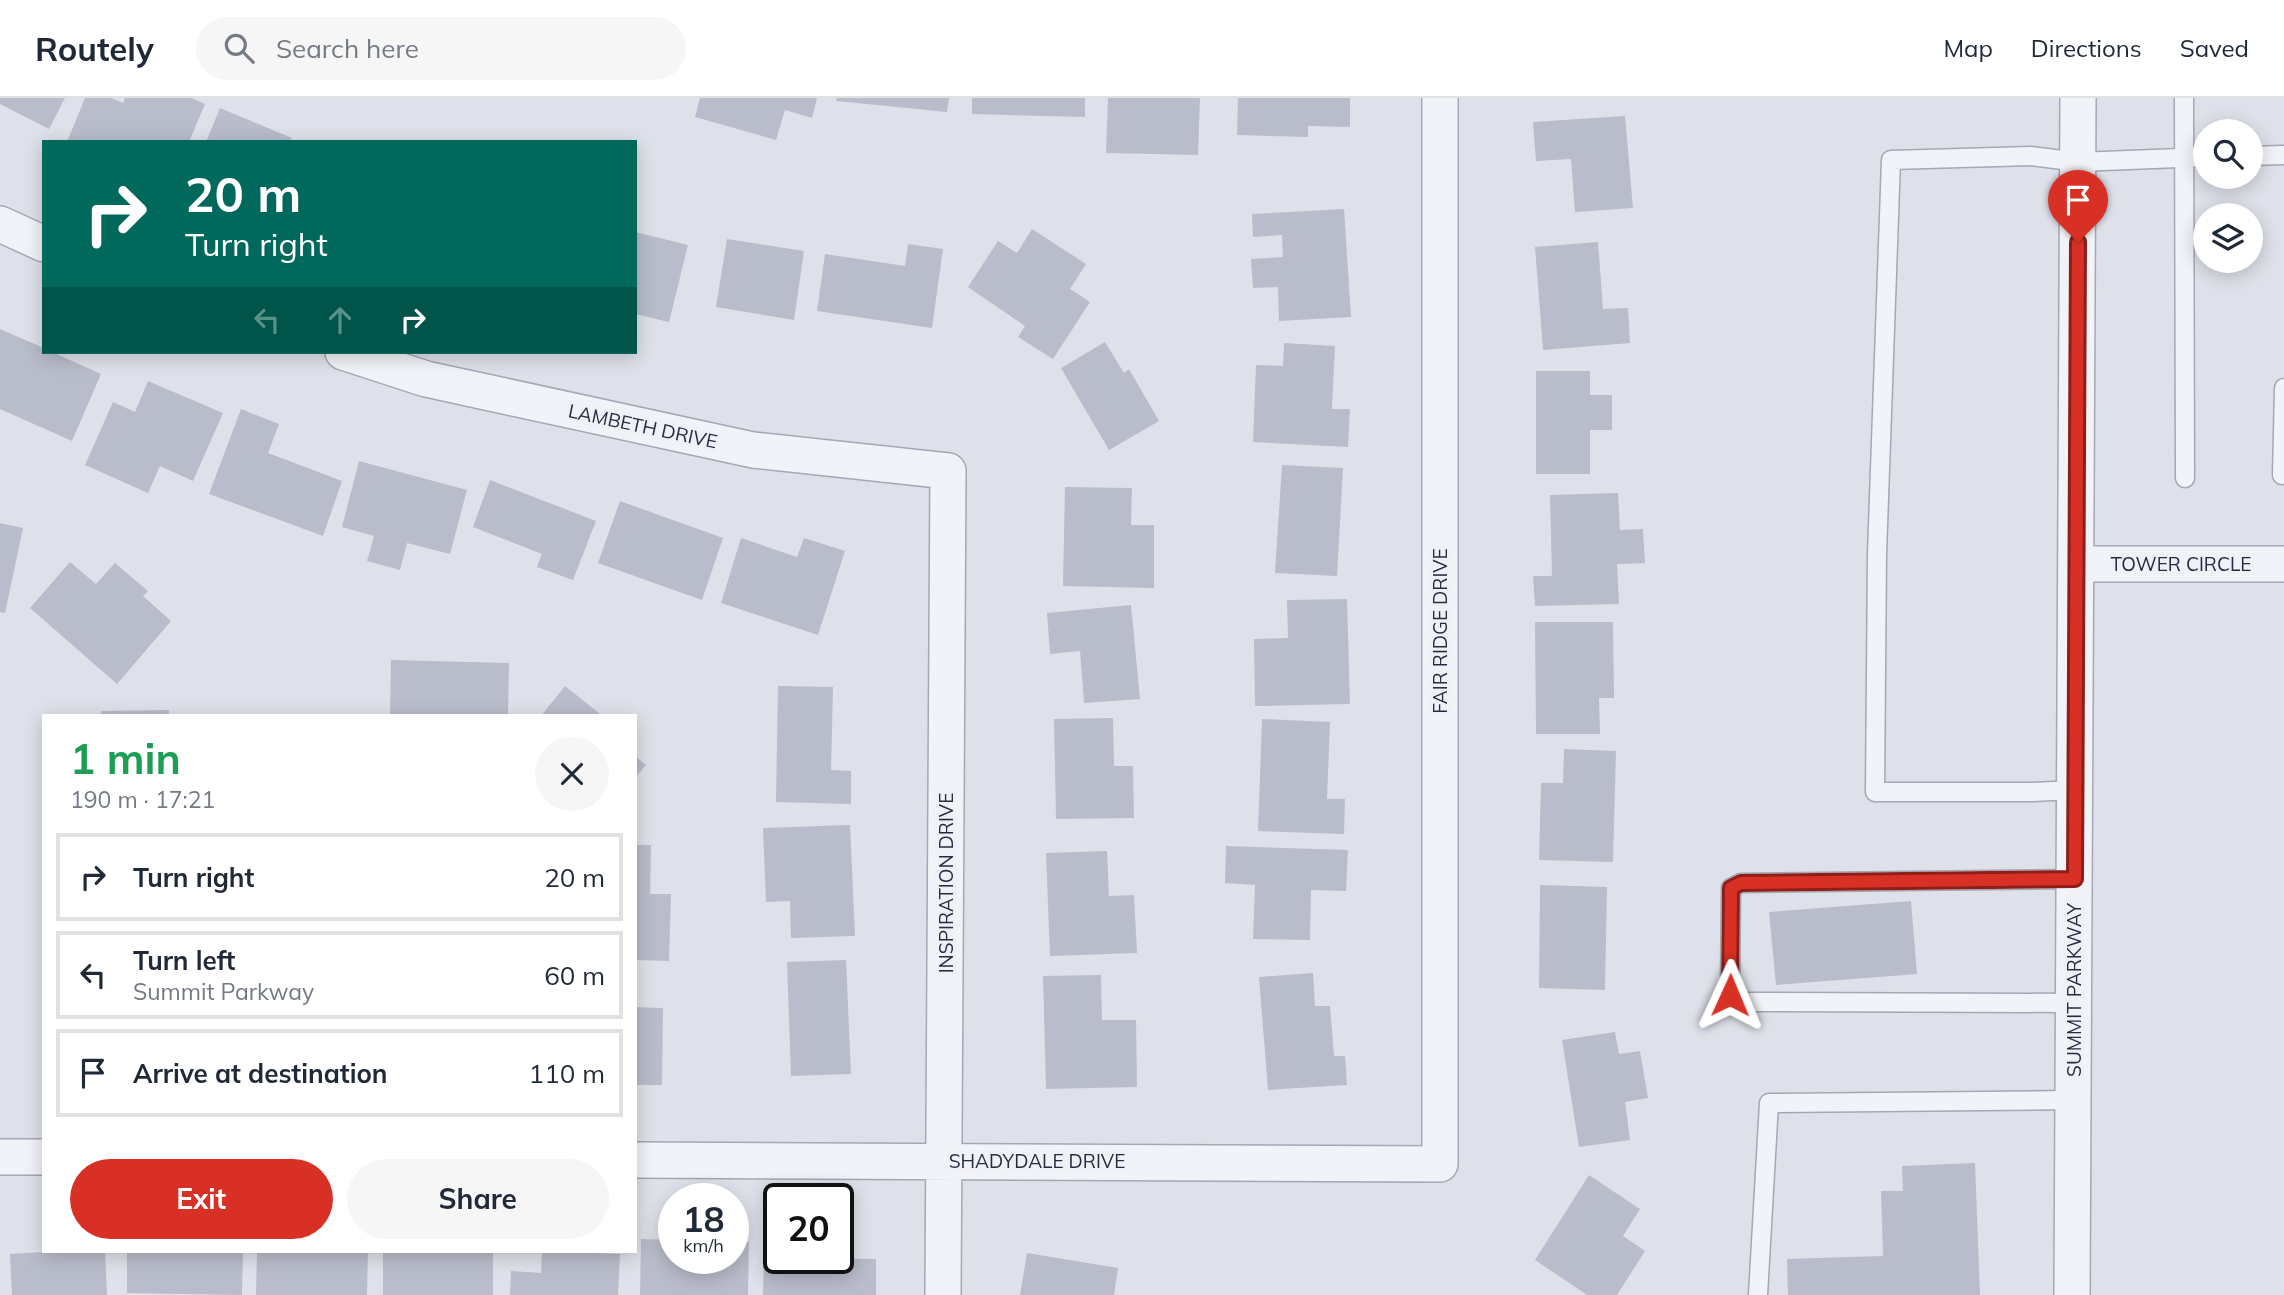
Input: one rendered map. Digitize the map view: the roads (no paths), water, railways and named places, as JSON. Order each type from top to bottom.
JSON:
[{"type":"street","name":"FAIR RIDGE DRIVE","points":[[1440,98],[1440,1164]]},
{"type":"street","name":"SUMMIT PARKWAY","points":[[2072,1295],[2078,98]]},
{"type":"street","points":[[0,224],[42,243]]},
{"type":"street","name":"LAMBETH DRIVE","points":[[350,354],[426,379],[753,450],[948,471]]},
{"type":"street","name":"INSPIRATION DRIVE","points":[[943,1295],[948,471]]},
{"type":"street","name":"TOWER CIRCLE","points":[[2077,564],[2284,564]]},
{"type":"street","points":[[0,1157],[42,1157]]},
{"type":"street","name":"SHADYDALE DRIVE","points":[[637,1160],[1440,1164]]},
{"type":"lane","points":[[2184,98],[2185,478]]},
{"type":"lane","points":[[2263,156],[2284,155]]},
{"type":"lane","points":[[2076,790],[1875,792],[1877,540],[1891,160],[2031,156],[2078,162],[2193,158]]},
{"type":"lane","points":[[2282,475],[2284,388]]},
{"type":"lane","points":[[2074,1003],[1739,1002],[1730,995],[1731,888],[1741,883],[2075,879]]},
{"type":"lane","points":[[1758,1295],[1769,1104],[2073,1100]]}]
